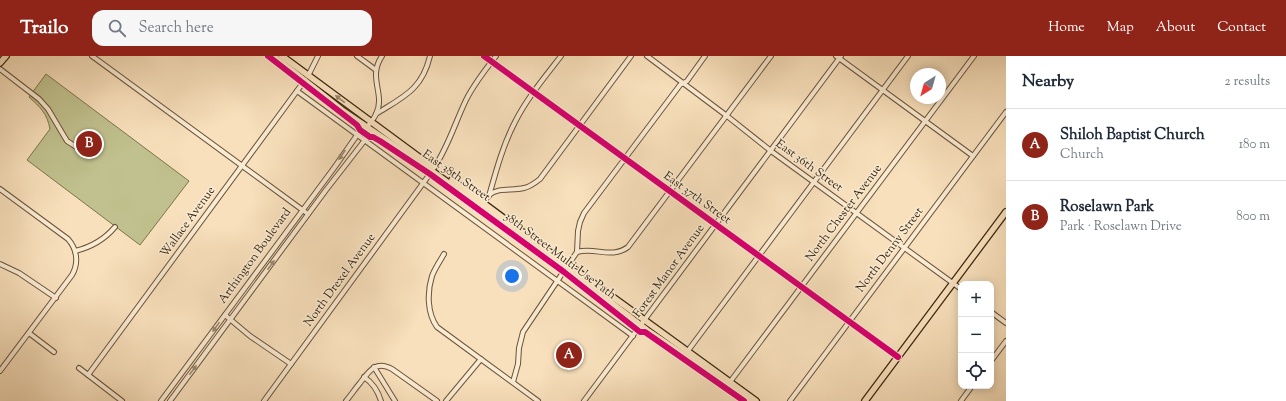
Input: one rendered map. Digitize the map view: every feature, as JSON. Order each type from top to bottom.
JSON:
[{"type":"main road","points":[[0,64],[6,56]]},
{"type":"main road","name":"East 38th Street","points":[[274,56],[306,78],[369,126],[484,203],[567,267]]},
{"type":"main road","name":"East 38th Street","points":[[282,56],[306,78]]},
{"type":"main road","name":"East 38th Street","points":[[433,169],[749,401]]},
{"type":"main road","points":[[865,401],[1006,212]]},
{"type":"main road","name":"East 38th Street","points":[[642,323],[688,352],[756,401]]},
{"type":"street","points":[[92,56],[308,214]]},
{"type":"street","name":"Wallace Avenue","points":[[88,375],[297,91],[318,56]]},
{"type":"street","points":[[357,56],[376,70]]},
{"type":"street","name":"Arthington Boulevard","points":[[170,401],[369,133],[369,126],[376,114],[379,101],[375,80],[376,70],[382,56]]},
{"type":"street","points":[[376,114],[412,91],[425,73],[430,56]]},
{"type":"street","name":"East 37th Street","points":[[484,56],[898,357]]},
{"type":"street","name":"North Drexel Avenue","points":[[264,401],[424,183],[447,145],[467,98],[496,56]]},
{"type":"street","points":[[484,203],[489,196],[510,133],[521,110],[561,56]]},
{"type":"street","points":[[489,196],[502,190],[525,188],[542,177],[631,56]]},
{"type":"street","name":"East 36th Street","points":[[646,56],[727,116],[771,151],[958,287]]},
{"type":"street","points":[[513,382],[518,364],[519,348],[523,332],[577,252],[578,231],[582,218],[680,85],[687,81],[706,56]]},
{"type":"street","points":[[577,252],[590,250],[612,254],[625,250],[632,244],[771,56]]},
{"type":"street","points":[[688,352],[908,56]]},
{"type":"street","name":"North Chester Avenue","points":[[730,382],[974,56]]},
{"type":"street","points":[[839,57],[973,156]]},
{"type":"street","name":"Forest Manor Avenue","points":[[584,401],[771,151],[839,57]]},
{"type":"street","points":[[0,69],[39,99],[48,109],[67,141],[81,150]]},
{"type":"street","points":[[297,91],[633,336]]},
{"type":"street","name":"North Denny Street","points":[[790,401],[1006,112]]},
{"type":"street","points":[[356,134],[362,128],[369,126]]},
{"type":"street","name":"Arthington Boulevard","points":[[161,401],[334,168],[356,134]]},
{"type":"street","points":[[0,189],[68,239],[75,251],[76,259],[75,271],[0,371]]},
{"type":"street","points":[[75,251],[95,244],[115,227]]},
{"type":"street","points":[[444,254],[434,271],[431,280],[429,306],[431,318],[437,327],[538,401]]},
{"type":"street","points":[[0,264],[19,273],[56,298]]},
{"type":"street","points":[[994,314],[1006,323]]},
{"type":"street","points":[[225,315],[250,336],[291,364]]},
{"type":"street","points":[[29,333],[54,352]]},
{"type":"street","points":[[994,357],[1006,341]]},
{"type":"street","points":[[446,401],[481,359]]},
{"type":"street","points":[[346,401],[369,371],[380,365],[389,367],[437,401]]},
{"type":"street","points":[[79,368],[122,401]]},
{"type":"street","points":[[374,368],[395,401]]},
{"type":"street","points":[[364,377],[374,385],[378,391],[381,401]]},
{"type":"street","points":[[961,401],[970,389]]},
{"type":"green space","points":[[46,74],[189,181],[140,245],[27,160],[50,129],[47,119],[42,111],[29,97]]},
{"type":"cycle path","name":"38th Street Multi-Use Path","points":[[268,56],[357,125],[360,130],[370,137],[380,141],[430,174],[564,272],[640,332],[645,332],[744,401]]},
{"type":"cycle path","points":[[484,56],[898,357]]},
{"type":"place","name":"Roselawn Park","points":[[89,144]]},
{"type":"place","name":"Shiloh Baptist Church","points":[[569,355]]}]
